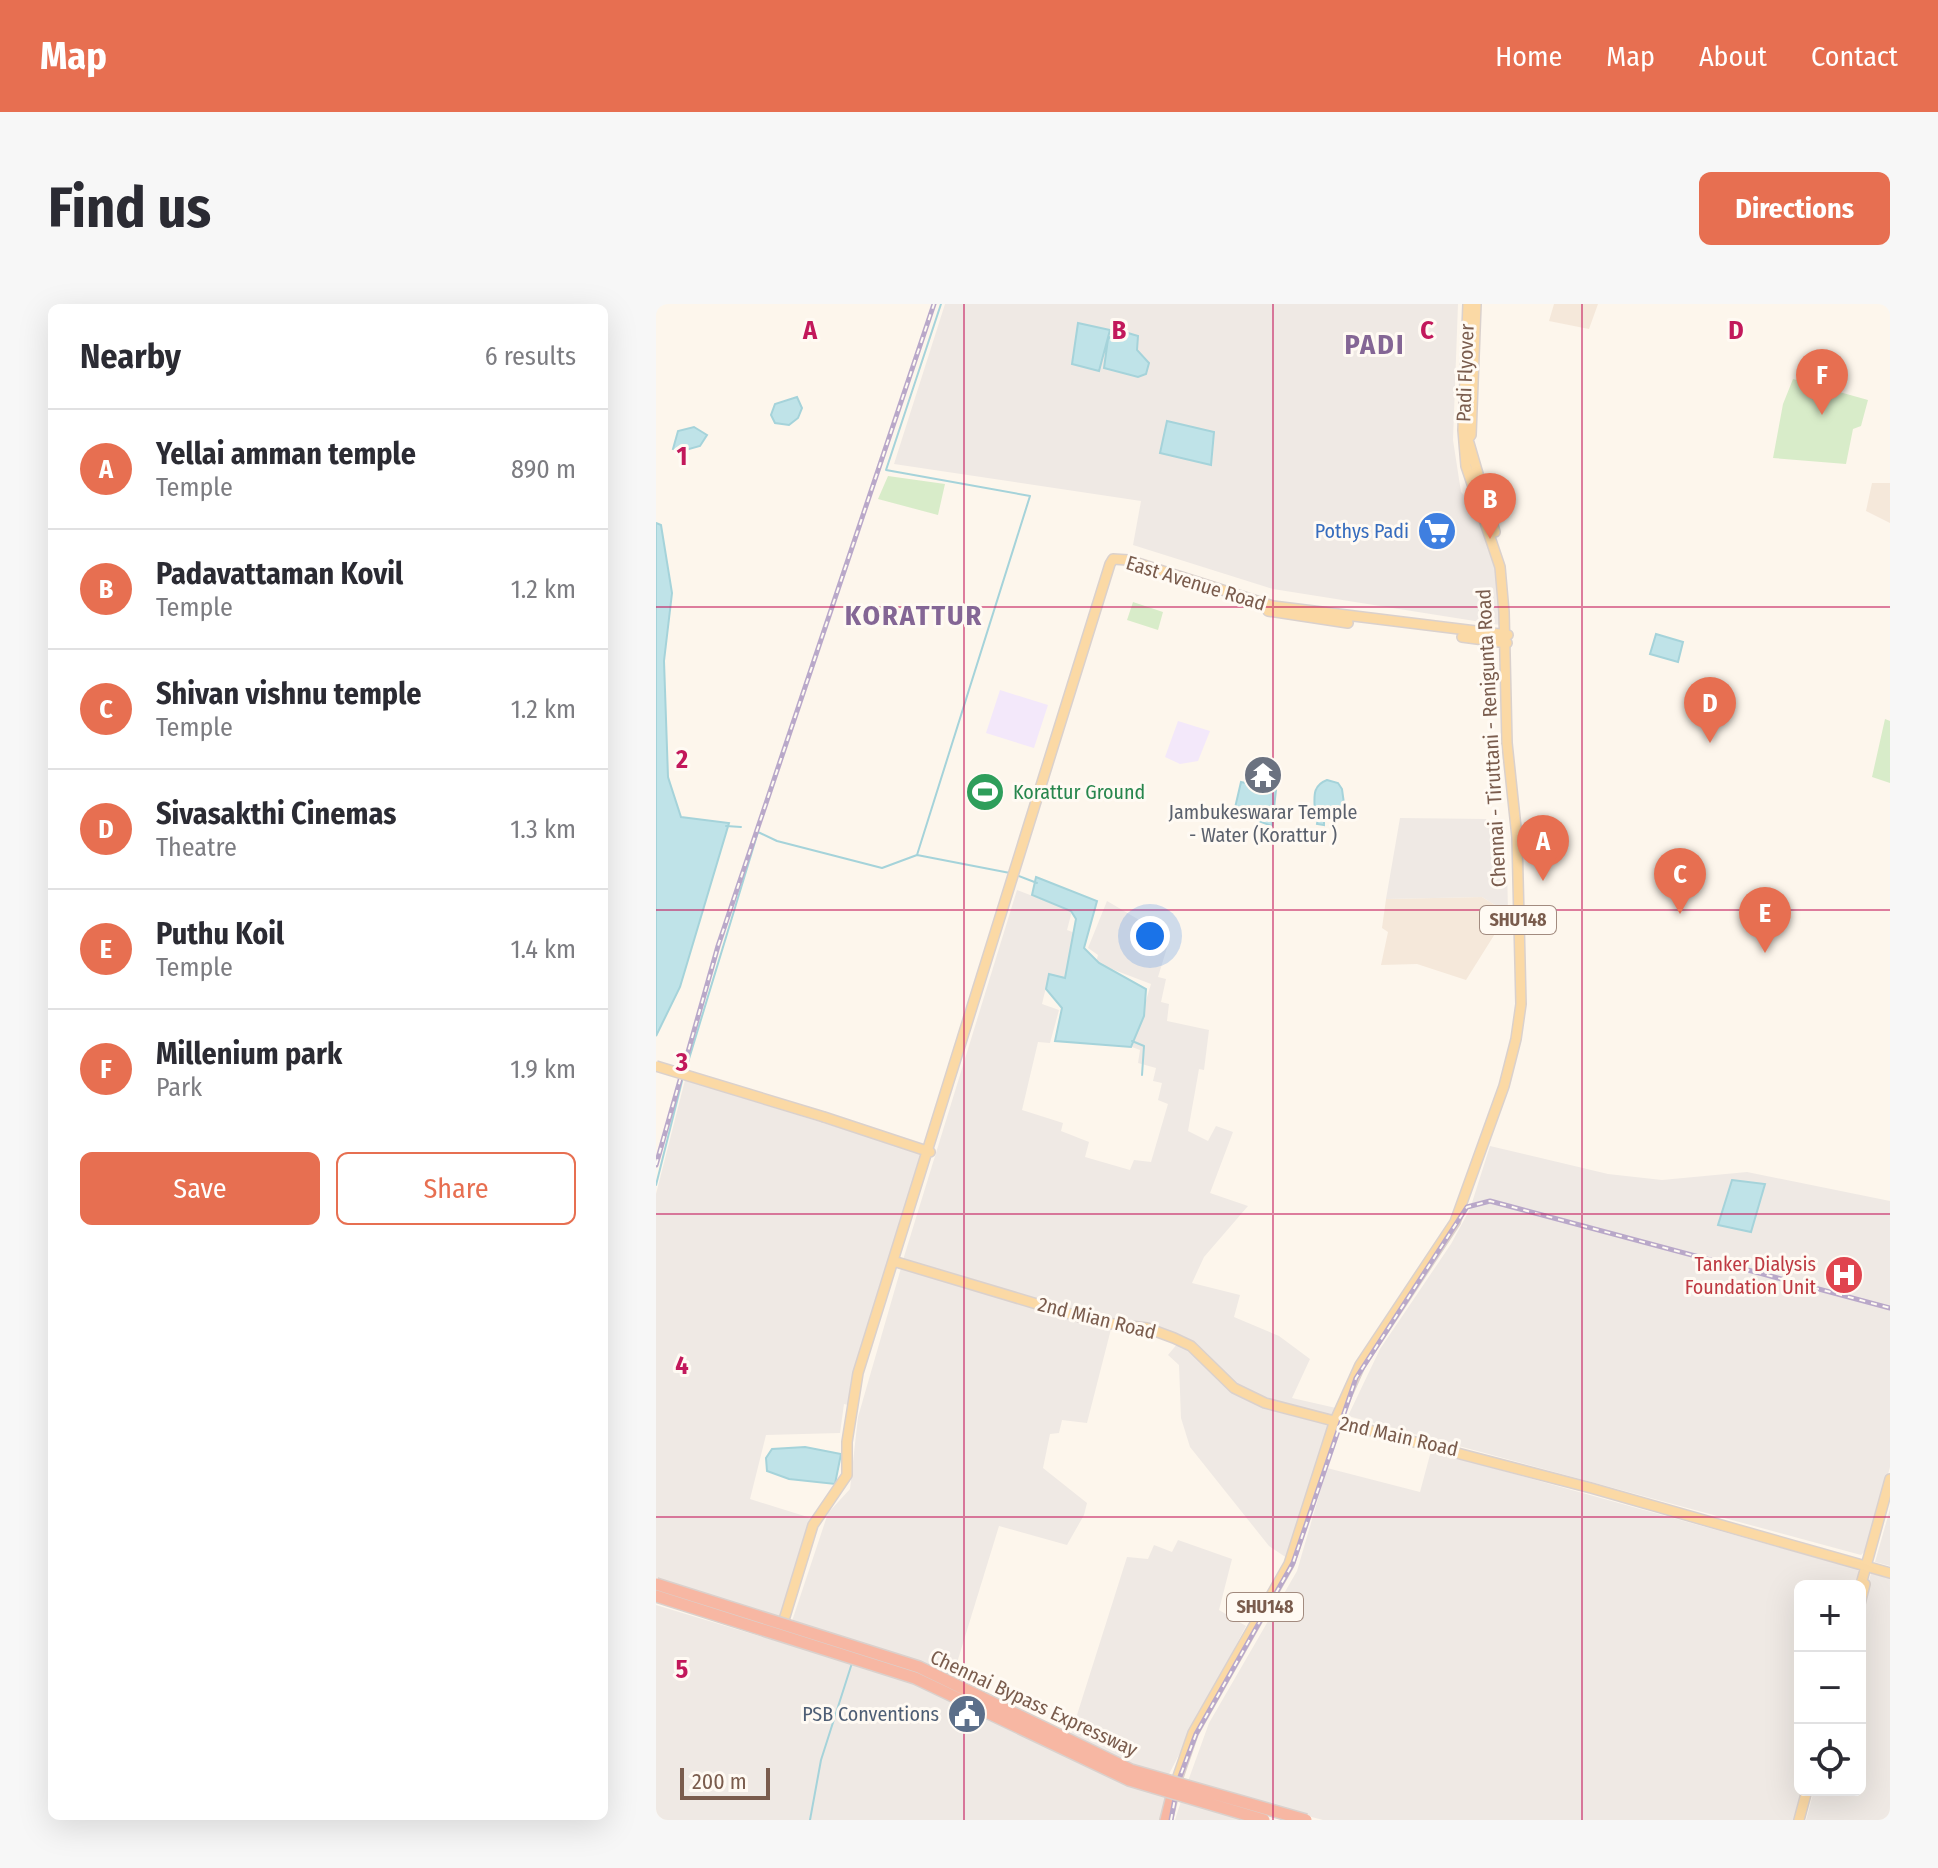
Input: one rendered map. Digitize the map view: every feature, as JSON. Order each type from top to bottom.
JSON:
[{"type":"highway","points":[[656,1590],[764,1626]]},
{"type":"highway","name":"Chennai Bypass Expressway","points":[[656,1590],[915,1678],[1129,1780],[1264,1820]]},
{"type":"highway","name":"Chennai Bypass Expressway","points":[[656,1590],[919,1667],[1131,1770],[1306,1820]]},
{"type":"highway","name":"Chennai - Tiruttani - Renigunta Road","points":[[1168,1820],[1175,1790]]},
{"type":"main road","name":"Padi Flyover","points":[[1466,435],[1470,304]]},
{"type":"main road","name":"Chennai - Tiruttani - Renigunta Road","points":[[1175,1790],[1193,1733],[1293,1566],[1335,1421],[1372,1352],[1455,1222],[1469,1191],[1504,1086],[1520,1018],[1517,837],[1507,743],[1506,639],[1499,542],[1466,435]]},
{"type":"main road","name":"East Avenue Road","points":[[929,1149],[1113,559],[1273,606],[1506,639]]},
{"type":"main road","points":[[656,1066],[929,1149],[853,1392],[845,1480],[815,1522],[782,1631]]},
{"type":"main road","name":"2nd Mian Road","points":[[895,1261],[1097,1322],[1147,1328],[1174,1338],[1199,1353],[1234,1388],[1265,1403],[1335,1421]]},
{"type":"main road","name":"2nd Main Road","points":[[1335,1421],[1890,1571]]},
{"type":"main road","points":[[1862,1580],[1890,1479]]},
{"type":"main road","points":[[1864,1580],[1866,1564],[1890,1498]]},
{"type":"main road","points":[[764,1626],[934,1682],[1113,1771],[1273,1820]]},
{"type":"main road","points":[[1175,1790],[1295,1820]]},
{"type":"main road","points":[[1801,1820],[1807,1796]]},
{"type":"shaded area","points":[[945,304],[1458,304],[1453,440],[1461,492],[1473,504],[1493,547],[1500,625],[1273,589],[1133,545],[1141,501],[894,464]]},
{"type":"shaded area","points":[[1554,304],[1598,304],[1589,329],[1549,321]]},
{"type":"shaded area","points":[[1872,483],[1890,483],[1890,523],[1866,511]]},
{"type":"shaded area","points":[[1000,690],[1048,705],[1034,748],[986,733]]},
{"type":"shaded area","points":[[1178,721],[1210,731],[1198,761],[1180,764],[1165,757]]},
{"type":"shaded area","points":[[1400,818],[1486,819],[1507,866],[1508,913],[1482,897],[1386,899]]},
{"type":"shaded area","points":[[1017,890],[1072,911],[1067,930],[1080,935],[1064,983],[1048,979],[1042,1004],[1059,1010],[1050,1043],[1038,1042],[1022,1110],[1063,1123],[1061,1131],[1089,1142],[1085,1157],[1130,1170],[1134,1160],[1151,1162],[1168,1104],[1158,1100],[1162,1083],[1153,1081],[1156,1068],[1138,1063],[1140,1050],[1132,1047],[1151,984],[1096,963],[1098,955],[1088,948],[1107,901],[1170,938],[1158,977],[1166,979],[1161,1002],[1169,1004],[1167,1021],[1209,1030],[1204,1070],[1199,1069],[1188,1131],[1208,1141],[1216,1126],[1233,1132],[1210,1193],[1248,1206],[1204,1257],[1192,1283],[1240,1295],[1234,1317],[1279,1336],[1310,1359],[1292,1398],[1336,1408],[1333,1416],[1267,1402],[1238,1388],[1202,1349],[1185,1339],[1105,1321],[903,1260]]},
{"type":"shaded area","points":[[1482,897],[1508,913],[1466,980],[1417,964],[1381,965],[1388,932],[1382,928],[1386,899]]},
{"type":"shaded area","points":[[685,1080],[920,1153],[921,1159],[848,1405],[844,1404],[840,1433],[766,1435],[750,1499],[814,1519],[779,1621],[656,1581],[656,1194]]},
{"type":"shaded area","points":[[1490,1146],[1608,1174],[1662,1180],[1747,1172],[1890,1201],[1890,1467],[1868,1548],[1861,1555],[1348,1416],[1380,1349],[1451,1244],[1470,1209]]},
{"type":"shaded area","points":[[901,1268],[1111,1329],[1087,1423],[1062,1420],[1059,1433],[1050,1434],[1043,1468],[1087,1503],[1084,1515],[1067,1545],[999,1526],[952,1679],[791,1624],[828,1513],[850,1489],[858,1417]]},
{"type":"shaded area","points":[[1178,1343],[1246,1400],[1329,1424],[1287,1558],[1269,1546],[1190,1447],[1181,1418],[1179,1365],[1168,1355]]},
{"type":"shaded area","points":[[1431,1451],[1857,1569],[1860,1574],[1858,1580],[1794,1580],[1794,1796],[1800,1796],[1794,1820],[1323,1820],[1187,1784],[1209,1723],[1297,1571],[1327,1468],[1420,1492]]},
{"type":"shaded area","points":[[1890,1509],[1890,1566],[1875,1562]]},
{"type":"shaded area","points":[[1178,1540],[1232,1559],[1219,1610],[1246,1626],[1168,1776],[1106,1756],[1070,1737],[1127,1557],[1148,1559],[1154,1545],[1172,1552]]},
{"type":"shaded area","points":[[1872,1570],[1890,1575],[1890,1820],[1806,1820],[1812,1796],[1866,1796],[1866,1590]]},
{"type":"shaded area","points":[[656,1605],[916,1683],[1084,1765],[1169,1797],[1165,1820],[656,1820]]},
{"type":"shaded area","points":[[1181,1801],[1251,1820],[1175,1820]]},
{"type":"green space","points":[[1793,379],[1868,400],[1861,426],[1853,429],[1846,464],[1773,458],[1783,404]]},
{"type":"green space","points":[[888,476],[945,484],[938,515],[878,499]]},
{"type":"green space","points":[[1133,602],[1163,612],[1158,630],[1127,620]]},
{"type":"green space","points":[[1885,719],[1890,721],[1890,783],[1872,777]]},
{"type":"green space","name":"Korattur Ground","points":[[977,779],[998,785],[993,805],[971,798]]},
{"type":"water","points":[[1078,323],[1110,330],[1099,371],[1072,364]]},
{"type":"water","points":[[1118,330],[1138,336],[1137,350],[1149,363],[1146,374],[1138,377],[1104,368],[1108,339]]},
{"type":"water","points":[[797,397],[802,408],[798,418],[789,425],[775,423],[771,415],[775,404]]},
{"type":"water","points":[[1167,421],[1214,432],[1211,465],[1160,453]]},
{"type":"water","points":[[694,427],[707,435],[700,446],[682,451],[673,449],[678,431]]},
{"type":"water","points":[[656,523],[661,525],[672,593],[664,661],[668,777],[681,817],[729,823],[680,987],[656,1036]]},
{"type":"water","points":[[1656,634],[1683,642],[1678,662],[1650,654]]},
{"type":"water","points":[[1327,780],[1338,783],[1342,789],[1345,811],[1324,820],[1324,825],[1317,824],[1318,818],[1314,817],[1315,791]]},
{"type":"water","points":[[1241,782],[1276,790],[1272,826],[1234,812]]},
{"type":"water","points":[[1036,877],[1097,901],[1084,948],[1099,963],[1146,989],[1144,1016],[1131,1047],[1055,1041],[1062,1008],[1046,989],[1049,974],[1065,978],[1076,919],[1071,911],[1032,895]]},
{"type":"water","points":[[1732,1180],[1765,1184],[1751,1232],[1718,1225]]},
{"type":"water","points":[[805,1447],[841,1454],[835,1484],[789,1479],[767,1471],[766,1458],[772,1449]]},
{"type":"waterway","points":[[917,855],[1030,496],[886,470],[941,304]]},
{"type":"waterway","points":[[726,826],[741,827]]},
{"type":"waterway","points":[[685,1072],[758,832],[777,841],[882,868],[917,855],[1010,873]]},
{"type":"waterway","points":[[1016,875],[1037,883]]},
{"type":"waterway","points":[[1132,1041],[1144,1046],[1142,1075]]},
{"type":"waterway","points":[[656,1185],[682,1081]]},
{"type":"waterway","points":[[810,1820],[821,1760],[852,1663]]},
{"type":"railway","points":[[656,1165],[718,946],[934,304]]},
{"type":"railway","points":[[1171,1820],[1178,1782],[1196,1734],[1293,1563],[1356,1378],[1467,1207],[1490,1201],[1890,1308]]},
{"type":"place","name":"Millenium park","points":[[1822,415]]},
{"type":"place","name":"Pothys Padi","points":[[1437,531]]},
{"type":"place","name":"Padavattaman Kovil","points":[[1490,539]]},
{"type":"place","name":"Sivasakthi Cinemas","points":[[1710,743]]},
{"type":"place","name":"Jambukeswarar Temple - Water (Korattur )","points":[[1263,775]]},
{"type":"place","name":"Korattur Ground","points":[[985,792]]},
{"type":"place","name":"Yellai amman temple","points":[[1543,881]]},
{"type":"place","name":"Shivan vishnu temple","points":[[1680,914]]},
{"type":"place","name":"Puthu Koil","points":[[1765,953]]},
{"type":"place","name":"Tanker Dialysis Foundation Unit","points":[[1844,1275]]},
{"type":"place","name":"PSB Conventions","points":[[967,1714]]},
{"type":"district","name":"PADI","points":[[1375,344]]},
{"type":"district","name":"KORATTUR","points":[[914,615]]}]
